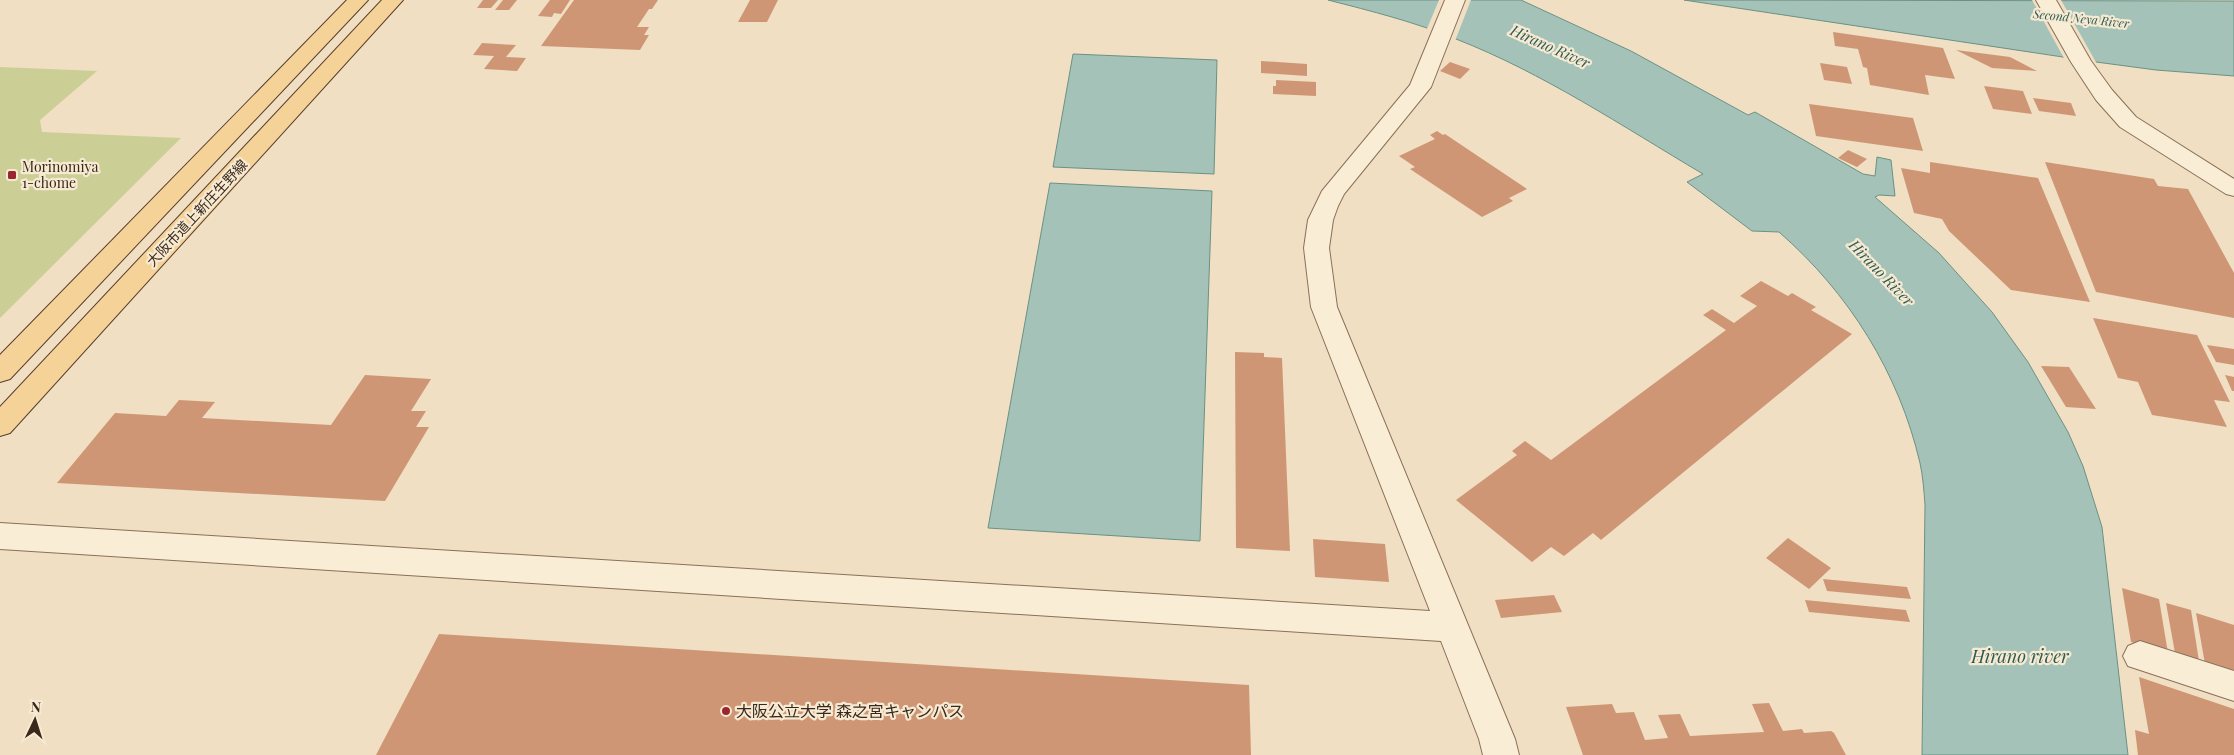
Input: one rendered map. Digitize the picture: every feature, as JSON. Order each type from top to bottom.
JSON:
[{"type":"main road","points":[[0,372],[358,0]]},
{"type":"main road","name":"大阪市道上新庄生野線","points":[[0,425],[393,0]]},
{"type":"main road","points":[[207,157],[247,160]]},
{"type":"street","points":[[1455,0],[1420,87],[1334,191],[1323,208],[1318,224],[1316,254],[1324,307],[1497,739],[1501,755]]},
{"type":"street","points":[[2046,0],[2081,62],[2104,95],[2128,122],[2234,189]]},
{"type":"street","points":[[0,536],[1451,627]]},
{"type":"street","points":[[2140,656],[2234,686]]},
{"type":"green space","points":[[0,67],[97,71],[40,120],[42,132],[181,138],[0,318]]},
{"type":"water","name":"Hirano river","points":[[1328,0],[1521,0],[1631,51],[1748,115],[1755,112],[1863,174],[1875,176],[1877,157],[1891,160],[1895,196],[1879,195],[1875,197],[1939,253],[1992,312],[2028,362],[2068,432],[2083,466],[2102,527],[2128,755],[1922,755],[1925,505],[1920,463],[1911,430],[1885,366],[1849,308],[1828,281],[1779,232],[1752,231],[1687,182],[1703,174],[1582,101],[1520,68],[1456,39],[1409,22]]},
{"type":"water","name":"Second Neya River","points":[[1684,0],[2234,1],[2234,76],[2156,70],[2096,62]]},
{"type":"water","points":[[1073,54],[1217,60],[1214,174],[1053,167]]},
{"type":"water","points":[[1050,183],[1212,191],[1200,541],[988,528]]},
{"type":"pier","points":[[1439,0],[1471,0],[1455,41],[1426,31]]},
{"type":"pier","points":[[2032,0],[2061,0],[2097,64],[2065,60]]},
{"type":"building","points":[[483,0],[498,0],[491,8],[477,8]]},
{"type":"building","points":[[503,0],[517,0],[509,10],[495,10]]},
{"type":"building","points":[[550,0],[570,0],[561,14],[554,13],[552,17],[538,16]]},
{"type":"building","points":[[574,0],[658,0],[652,9],[649,9],[637,27],[649,27],[644,35],[649,35],[640,50],[541,46]]},
{"type":"building","points":[[750,0],[778,0],[767,22],[738,22]]},
{"type":"building","points":[[1833,32],[1943,48],[1955,79],[1925,75],[1929,95],[1870,85],[1867,68],[1863,67],[1858,49],[1835,46]]},
{"type":"building","points":[[482,43],[516,45],[506,57],[526,58],[517,71],[484,69],[494,56],[473,55]]},
{"type":"building","points":[[1956,50],[2010,57],[2037,71],[1992,68]]},
{"type":"building","points":[[1261,61],[1307,64],[1307,76],[1261,73]]},
{"type":"building","points":[[1450,62],[1470,69],[1460,79],[1440,71]]},
{"type":"building","points":[[1820,63],[1847,67],[1852,84],[1824,80]]},
{"type":"building","points":[[1276,80],[1316,82],[1316,96],[1273,94],[1273,86],[1276,86]]},
{"type":"building","points":[[1984,86],[2023,91],[2032,114],[1993,109]]},
{"type":"building","points":[[2033,98],[2071,103],[2076,116],[2039,111]]},
{"type":"building","points":[[1809,104],[1913,118],[1923,151],[1816,136]]},
{"type":"building","points":[[1437,131],[1443,135],[1445,134],[1527,189],[1509,198],[1513,201],[1482,217],[1410,169],[1415,167],[1399,156],[1435,139],[1430,135]]},
{"type":"building","points":[[1848,150],[1867,159],[1857,167],[1838,158]]},
{"type":"building","points":[[1930,162],[2038,178],[2090,302],[2011,290],[1949,231],[1942,219],[1914,213],[1901,168],[1930,173]]},
{"type":"building","points":[[2045,162],[2154,179],[2158,186],[2188,189],[2234,273],[2234,318],[2096,292]]},
{"type":"building","points":[[1761,281],[1788,296],[1792,293],[1816,307],[1811,310],[1852,334],[1601,540],[1593,533],[1564,556],[1551,547],[1532,562],[1456,500],[1517,455],[1512,451],[1525,441],[1551,460],[1726,330],[1703,315],[1712,309],[1734,323],[1757,306],[1740,296]]},
{"type":"building","points":[[2093,318],[2197,335],[2230,402],[2214,400],[2227,427],[2152,415],[2138,382],[2118,378]]},
{"type":"building","points":[[2207,345],[2234,349],[2234,365],[2216,362]]},
{"type":"building","points":[[1235,352],[1264,353],[1264,357],[1282,358],[1290,551],[1236,548]]},
{"type":"building","points":[[2041,366],[2069,367],[2096,409],[2066,407]]},
{"type":"building","points":[[365,375],[431,379],[411,411],[426,411],[416,427],[429,427],[385,501],[57,483],[115,413],[166,416],[179,400],[215,402],[202,418],[331,425]]},
{"type":"building","points":[[2225,375],[2234,377],[2234,391],[2232,391]]},
{"type":"building","points":[[1788,538],[1831,568],[1809,589],[1766,558]]},
{"type":"building","points":[[1313,539],[1385,544],[1389,582],[1315,577]]},
{"type":"building","points":[[1823,579],[1907,587],[1911,599],[1827,591]]},
{"type":"building","points":[[2122,588],[2159,599],[2168,653],[2131,642]]},
{"type":"building","points":[[1554,595],[1562,612],[1501,618],[1495,600]]},
{"type":"building","points":[[1805,600],[1906,610],[1910,622],[1809,612]]},
{"type":"building","points":[[2166,603],[2191,610],[2199,661],[2175,653]]},
{"type":"building","points":[[2196,613],[2234,625],[2234,673],[2205,664]]},
{"type":"building","points":[[439,634],[1249,685],[1251,755],[376,755]]},
{"type":"building","points":[[2139,677],[2234,709],[2234,755],[2138,755],[2135,730],[2149,734]]},
{"type":"building","points":[[1769,703],[1783,731],[1802,729],[1804,733],[1831,731],[1846,755],[1583,755],[1566,707],[1612,704],[1616,713],[1634,712],[1645,740],[1668,738],[1658,715],[1680,714],[1690,736],[1764,732],[1752,704]]},
{"type":"place","name":"Morinomiya 1-chome","points":[[12,175]]},
{"type":"place","name":"大阪公立大学 森之宮キャンパス","points":[[726,711]]},
{"type":"water label","name":"Hirano River","points":[[1550,47]]},
{"type":"water label","name":"Hirano River","points":[[1881,273]]}]
